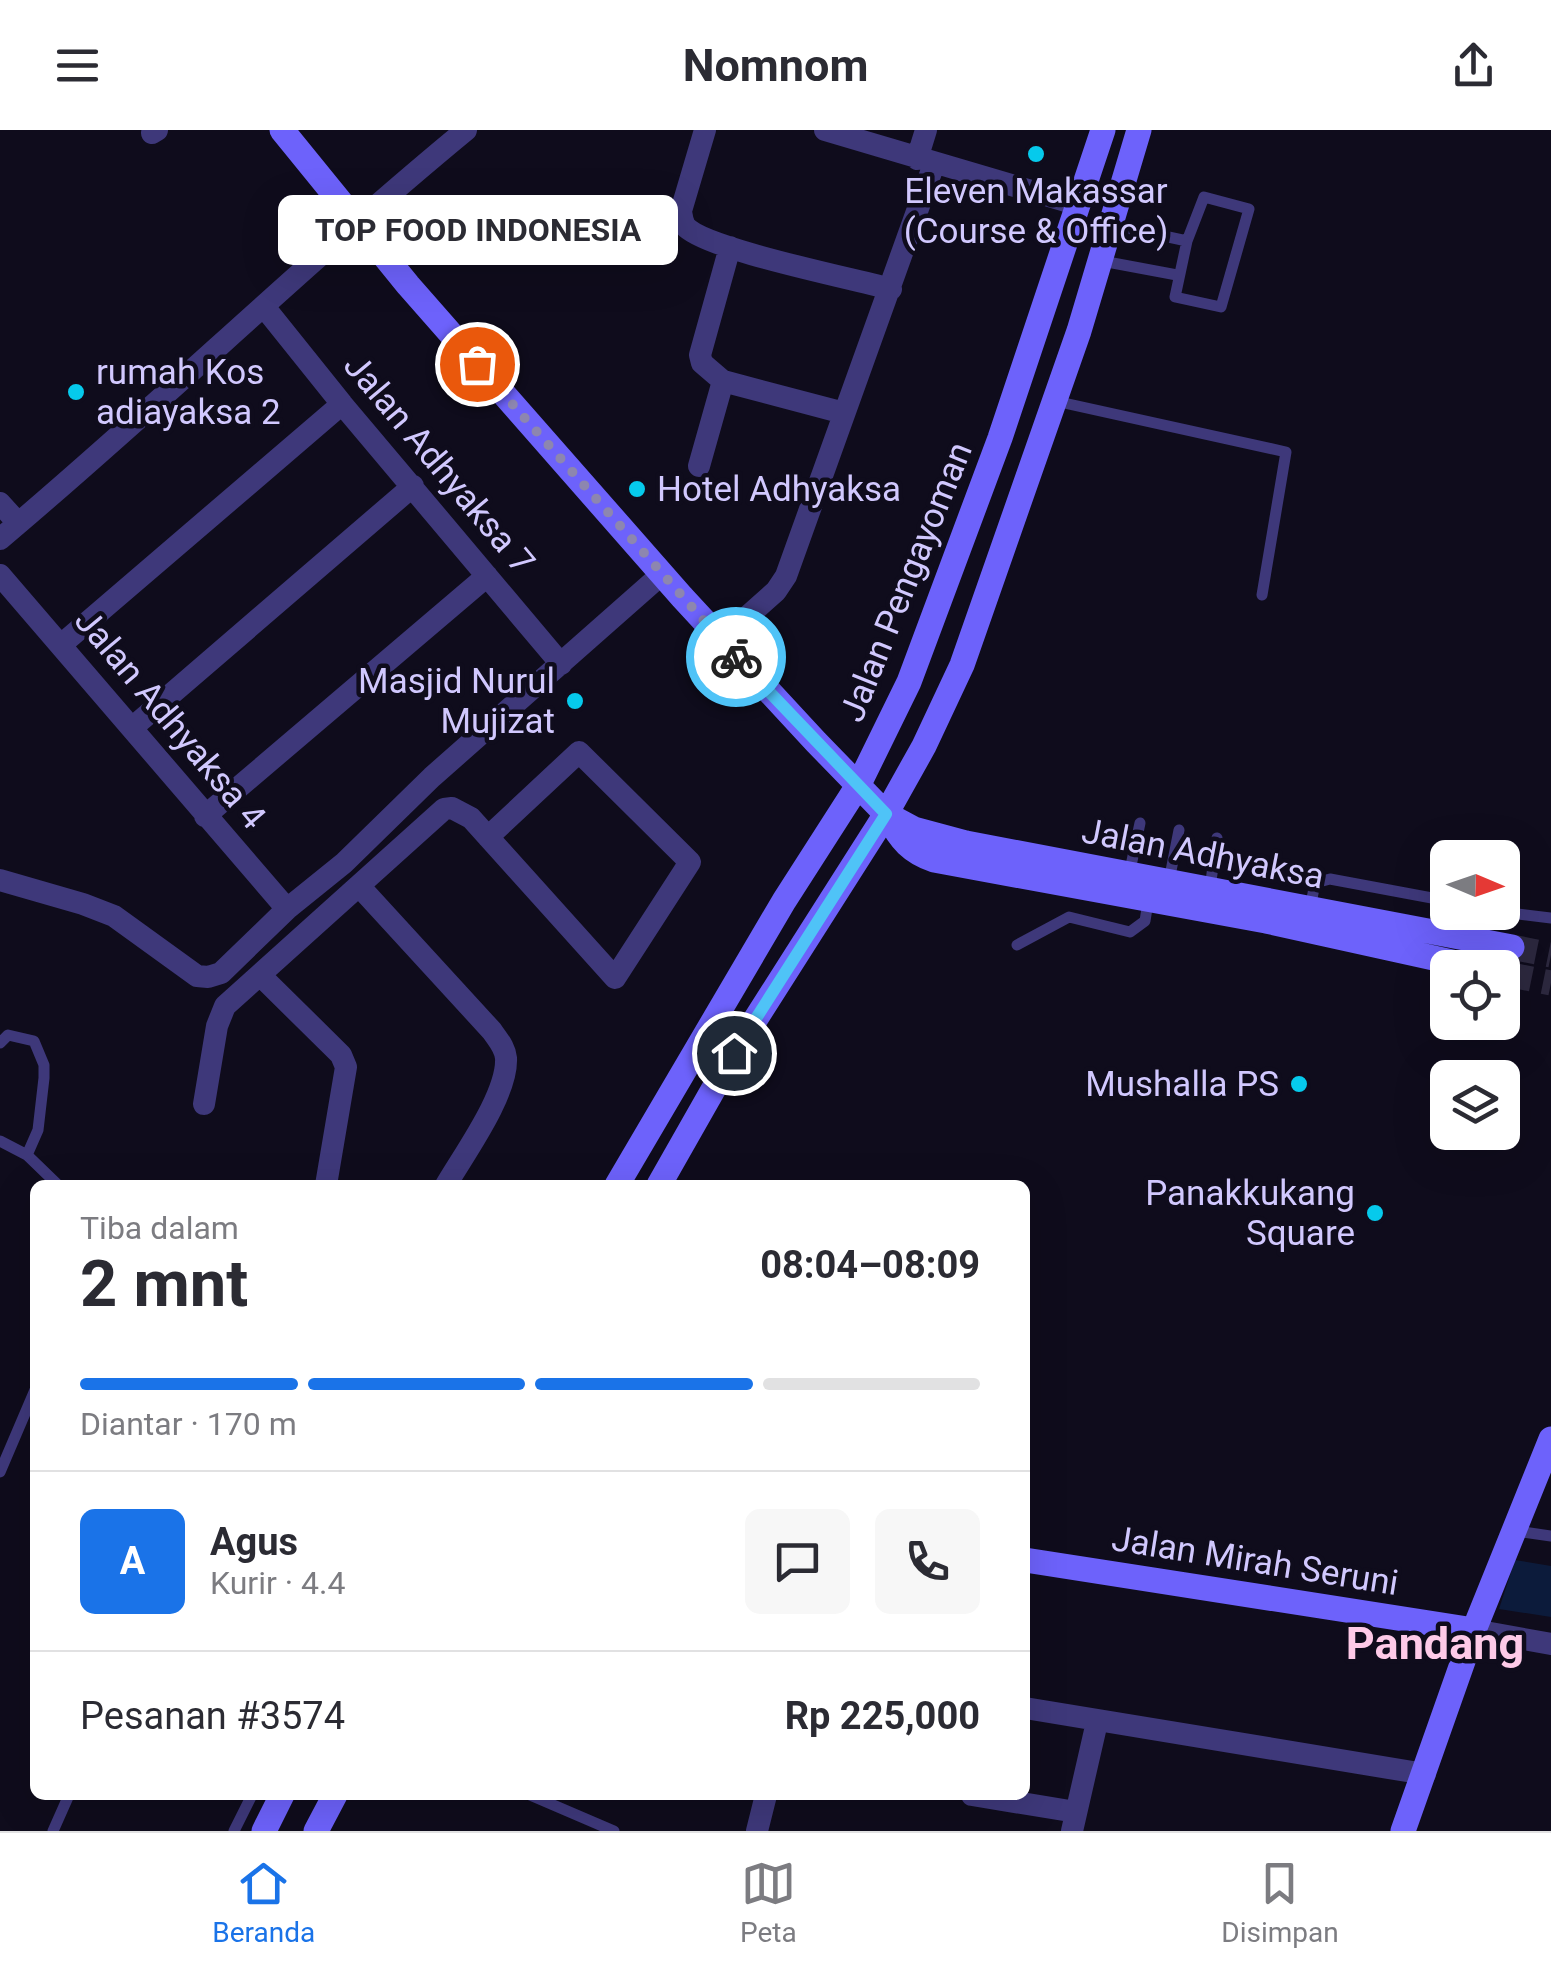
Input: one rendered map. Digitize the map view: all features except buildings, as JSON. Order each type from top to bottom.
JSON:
[{"type":"street","name":"Jalan Adhyaksa","points":[[282,130],[354,222],[662,574],[859,784],[886,814],[900,839],[918,855],[1148,902],[1308,920],[1421,942],[1512,947]]},
{"type":"street","points":[[0,539],[265,308],[354,222],[466,130]]},
{"type":"street","points":[[705,130],[681,211],[682,223],[698,235],[730,247],[890,288]]},
{"type":"street","points":[[825,130],[1079,205]]},
{"type":"street","points":[[721,640],[776,591],[786,576],[890,288],[926,162],[926,130]]},
{"type":"street","name":"Jalan Pengayoman","points":[[619,1180],[859,784],[910,682],[1016,390],[1102,130]]},
{"type":"street","points":[[662,1180],[734,1053],[886,814],[962,665],[1102,261],[1140,130]]},
{"type":"street","points":[[730,247],[700,355],[707,370],[724,381],[844,412]]},
{"type":"street","name":"Jalan Adhyaksa 7","points":[[265,308],[561,664]]},
{"type":"street","points":[[699,466],[724,381]]},
{"type":"street","points":[[1016,390],[1055,402]]},
{"type":"street","points":[[62,644],[342,404]]},
{"type":"street","points":[[133,728],[413,486]]},
{"type":"street","points":[[0,503],[18,523]]},
{"type":"street","points":[[0,880],[114,916],[203,978],[221,973],[287,909],[344,863],[432,776],[662,574]]},
{"type":"street","name":"Jalan Adhyaksa 4","points":[[0,576],[287,909]]},
{"type":"street","points":[[205,816],[487,576]]},
{"type":"street","points":[[204,1104],[220,1013],[444,809],[462,811],[615,978],[690,862],[579,752],[488,837]]},
{"type":"street","name":"Jalan Adhyaksa","points":[[886,814],[936,836],[1210,888],[1308,920]]},
{"type":"street","points":[[360,886],[504,1048],[502,1081],[449,1180]]},
{"type":"street","name":"Jalan Adhyaksa","points":[[1421,942],[1439,950]]},
{"type":"street","points":[[261,976],[341,1055],[346,1067],[327,1180]]},
{"type":"street","points":[[1403,1831],[1474,1630],[1551,1439]]},
{"type":"street","name":"Jalan Mirah Seruni","points":[[1030,1561],[1474,1630]]},
{"type":"street","points":[[1474,1630],[1551,1644]]},
{"type":"street","points":[[1030,1709],[1425,1774]]},
{"type":"street","points":[[992,1800],[1074,1821],[1097,1722]]},
{"type":"street","points":[[316,1831],[332,1800]]},
{"type":"street","points":[[757,1831],[765,1800]]},
{"type":"lane","points":[[1204,198],[1249,209],[1221,307],[1174,297],[1187,241],[1204,198]]},
{"type":"lane","points":[[1113,225],[1187,241]]},
{"type":"lane","points":[[1102,261],[1177,275]]},
{"type":"lane","points":[[1055,402],[1286,452],[1262,595]]},
{"type":"lane","points":[[1128,875],[1140,822]]},
{"type":"lane","points":[[1169,881],[1178,830]]},
{"type":"lane","points":[[1210,888],[1217,838]]},
{"type":"lane","points":[[1308,920],[1316,883],[1330,879],[1429,898],[1421,942]]},
{"type":"lane","points":[[1017,945],[1069,918],[1130,932],[1145,921],[1148,902]]},
{"type":"lane","points":[[1520,914],[1551,918]]},
{"type":"lane","points":[[0,1043],[8,1035],[34,1041],[44,1065],[38,1130],[27,1155]]},
{"type":"lane","points":[[0,1140],[27,1155],[53,1180]]},
{"type":"lane","points":[[0,1472],[30,1402]]},
{"type":"lane","points":[[1512,1530],[1551,1536]]},
{"type":"lane","points":[[53,1831],[67,1800]]},
{"type":"lane","points":[[542,1800],[614,1831]]},
{"type":"lane","points":[[234,1831],[266,1805]]},
{"type":"water","points":[[1515,1560],[1551,1566],[1551,1617],[1499,1609]]},
{"type":"tunnel","points":[[1512,947],[1551,955]]},
{"type":"tunnel","points":[[1520,977],[1551,983]]},
{"type":"way so far","points":[[477,364],[736,657]]},
{"type":"place","name":"Eleven Makassar (Course & Office)","points":[[1036,154]]},
{"type":"place","name":"TOP FOOD INDONESIA","points":[[477,364]]},
{"type":"place","name":"rumah Kos adiayaksa 2","points":[[76,392]]},
{"type":"place","name":"Hotel Adhyaksa","points":[[637,489]]},
{"type":"place","name":"Masjid Nurul Mujizat","points":[[575,701]]},
{"type":"place","name":"Mushalla PS","points":[[1299,1084]]},
{"type":"place","name":"Panakkukang Square","points":[[1375,1213]]},
{"type":"district","name":"Pandang","points":[[1435,1643]]},
{"type":"route","points":[[734,1053],[886,814],[736,657]]}]
